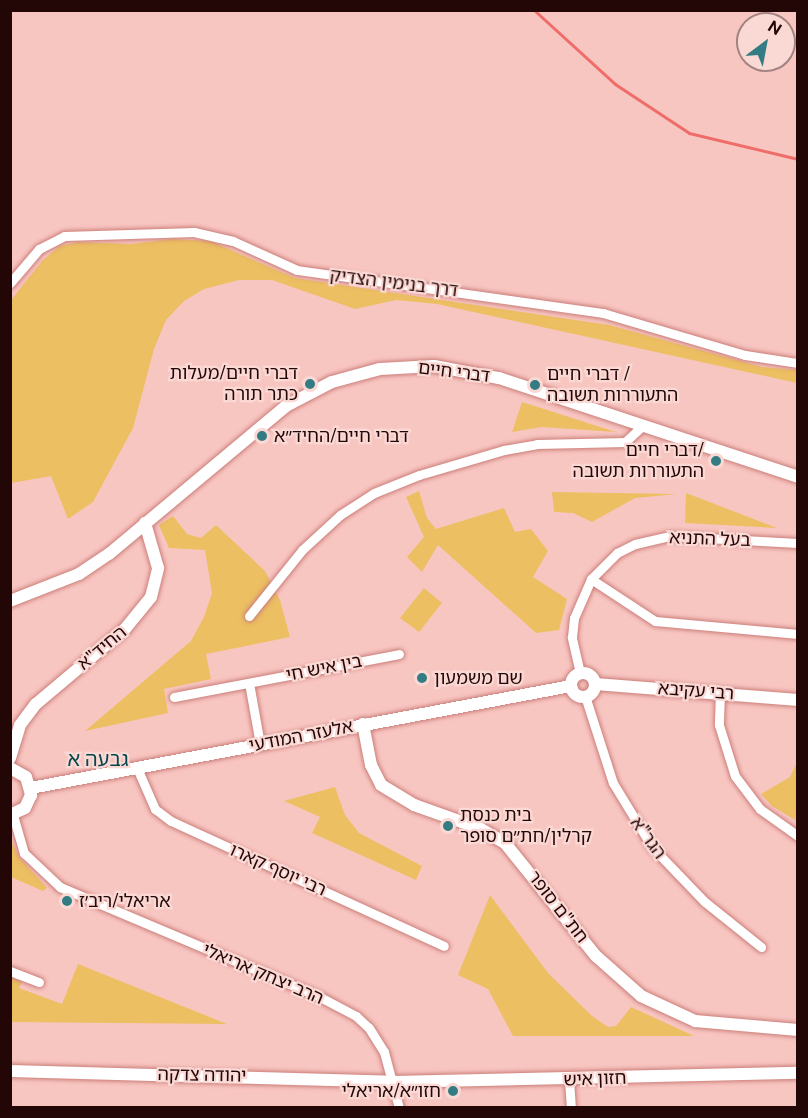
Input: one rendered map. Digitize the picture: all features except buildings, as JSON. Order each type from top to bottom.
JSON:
[{"type":"street","name":"דרך בנימין הצדיק","points":[[10,283],[39,249],[64,236],[194,232],[233,241],[297,270],[593,311],[745,355],[798,363]]},
{"type":"street","name":"דברי חיים","points":[[10,601],[79,574],[145,523],[286,406],[332,382],[372,370],[434,366],[470,371],[535,388],[641,427],[798,477]]},
{"type":"street","points":[[249,616],[302,550],[340,515],[374,493],[419,475],[504,450],[548,444],[625,442],[641,427]]},
{"type":"street","name":"החיד\"א","points":[[10,758],[20,725],[31,709],[125,629],[151,597],[158,568],[145,523]]},
{"type":"street","name":"בעל התניא","points":[[580,673],[572,638],[574,618],[591,579],[617,553],[650,538],[688,535],[798,543]]},
{"type":"street","points":[[591,579],[655,621],[798,634]]},
{"type":"street","name":"בין איש חי","points":[[174,697],[399,654]]},
{"type":"street","points":[[580,673],[590,676],[594,684],[585,696],[577,695],[571,686],[580,673]]},
{"type":"street","points":[[249,683],[260,744]]},
{"type":"street","name":"רבי עקיבא","points":[[594,684],[720,692],[798,700]]},
{"type":"street","name":"אלעזר המודעי","points":[[31,788],[571,686]]},
{"type":"street","points":[[720,692],[720,733],[735,776],[760,809],[798,836]]},
{"type":"street","name":"הגר\"א","points":[[585,696],[613,783],[652,848],[705,902],[762,947]]},
{"type":"street","name":"חת\"ם סופר","points":[[363,724],[371,765],[381,785],[414,805],[479,828],[505,843],[596,956],[641,996],[695,1021],[798,1030]]},
{"type":"street","points":[[10,768],[26,777],[31,788],[29,802],[12,815]]},
{"type":"street","name":"רבי יוסף קארו","points":[[137,768],[155,809],[171,821],[444,946]]},
{"type":"street","name":"הרב יצחק אריאלי","points":[[12,815],[18,838],[34,865],[60,887],[339,1006],[377,1039],[393,1082],[399,1107]]},
{"type":"street","points":[[10,971],[39,982]]},
{"type":"street","name":"יהודה צדקה","points":[[10,1071],[393,1082]]},
{"type":"street","name":"חזון איש","points":[[393,1082],[569,1080],[798,1073]]},
{"type":"street","points":[[569,1080],[572,1107]]},
{"type":"shaded area","points":[[172,239],[210,241],[295,278],[609,325],[762,367],[797,370],[797,383],[437,304],[396,300],[355,309],[272,280],[239,280],[204,289],[184,301],[166,320],[154,349],[133,428],[93,502],[68,519],[51,476],[11,483],[11,300],[43,260],[60,246],[79,242],[131,244]]},
{"type":"shaded area","points":[[522,402],[616,432],[542,427],[512,432]]},
{"type":"shaded area","points":[[419,491],[427,518],[436,529],[504,508],[515,532],[531,529],[548,551],[533,577],[567,599],[559,630],[536,633],[438,545],[422,572],[407,557],[424,537],[406,497]]},
{"type":"shaded area","points":[[552,492],[677,494],[635,498],[592,522],[573,513],[554,512]]},
{"type":"shaded area","points":[[686,493],[777,528],[685,523]]},
{"type":"shaded area","points":[[173,516],[187,534],[201,538],[216,525],[265,571],[280,600],[290,637],[206,654],[211,679],[164,689],[168,713],[85,731],[191,641],[204,617],[212,593],[205,550],[169,548],[159,525]]},
{"type":"shaded area","points":[[424,588],[442,603],[419,632],[400,618]]},
{"type":"shaded area","points":[[797,762],[798,821],[772,806],[761,794],[790,777]]},
{"type":"shaded area","points":[[335,787],[345,815],[359,833],[422,866],[416,880],[312,833],[320,817],[284,801]]},
{"type":"shaded area","points":[[11,840],[19,857],[47,888],[43,891],[11,877]]},
{"type":"shaded area","points":[[490,895],[548,973],[592,1016],[608,1027],[616,1026],[631,1007],[694,1036],[513,1036],[488,989],[458,975]]},
{"type":"shaded area","points":[[78,964],[227,1024],[11,1022],[11,977],[22,982],[19,988],[62,1004]]},
{"type":"waterway","points":[[534,10],[615,84],[689,133],[798,159]]},
{"type":"place","name":"דברי חיים/מעלות כתר תורה","points":[[310,384]]},
{"type":"place","name":"דברי חיים / התעוררות תשובה","points":[[535,385]]},
{"type":"place","name":"דברי חיים/החיד״א","points":[[262,436]]},
{"type":"place","name":"דברי חיים/ התעוררות תשובה","points":[[716,461]]},
{"type":"place","name":"שם משמעון","points":[[422,678]]},
{"type":"place","name":"בית כנסת קרלין/חת״ם סופר","points":[[448,826]]},
{"type":"place","name":"אריאלי/ריב׳ז","points":[[67,901]]},
{"type":"place","name":"חזו״א/אריאלי","points":[[453,1091]]},
{"type":"district","name":"גבעה א","points":[[98,759]]}]
